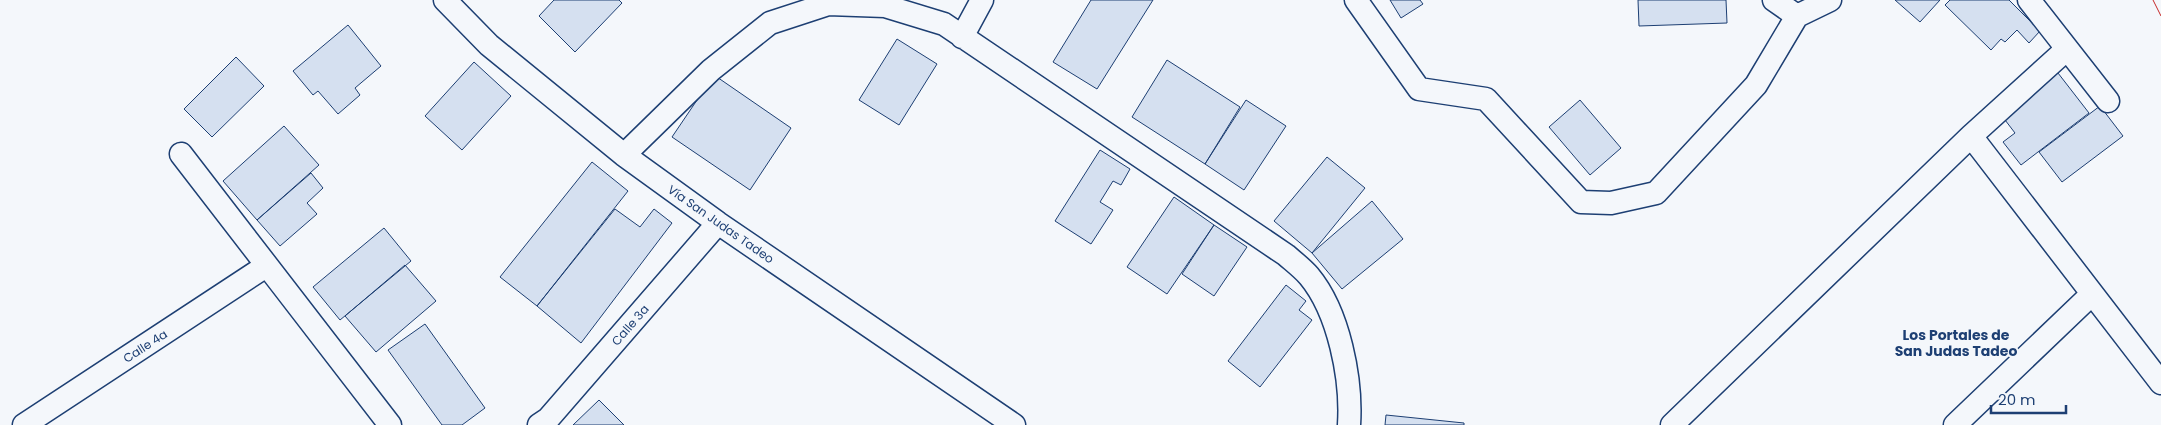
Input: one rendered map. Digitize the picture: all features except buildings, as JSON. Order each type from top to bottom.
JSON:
[{"type":"street","name":"Vía San Judas Tadeo","points":[[445,0],[489,45],[624,154],[718,223],[1014,425]]},
{"type":"street","points":[[962,37],[982,0]]},
{"type":"street","points":[[1356,0],[1419,89],[1486,99],[1582,202],[1611,203],[1656,193],[1756,85],[1797,16],[1830,0]]},
{"type":"street","points":[[1774,0],[1797,16]]},
{"type":"street","points":[[2028,0],[2108,101]]},
{"type":"street","points":[[624,154],[711,70],[770,23],[828,4],[885,6],[944,24],[1286,255],[1310,277],[1328,308],[1341,342],[1348,378],[1349,425]]},
{"type":"street","points":[[1672,425],[1971,136],[2067,49]]},
{"type":"street","points":[[1971,136],[2161,383]]},
{"type":"street","points":[[180,154],[390,425]]},
{"type":"street","name":"Calle 3a","points":[[539,425],[548,419],[718,223]]},
{"type":"street","name":"Calle 4a","points":[[24,425],[266,266]]},
{"type":"street","points":[[1955,425],[2092,294]]},
{"type":"power","points":[[2153,0],[2161,16]]},
{"type":"district","name":"Los Portales de San Judas Tadeo","points":[[1956,344]]}]
